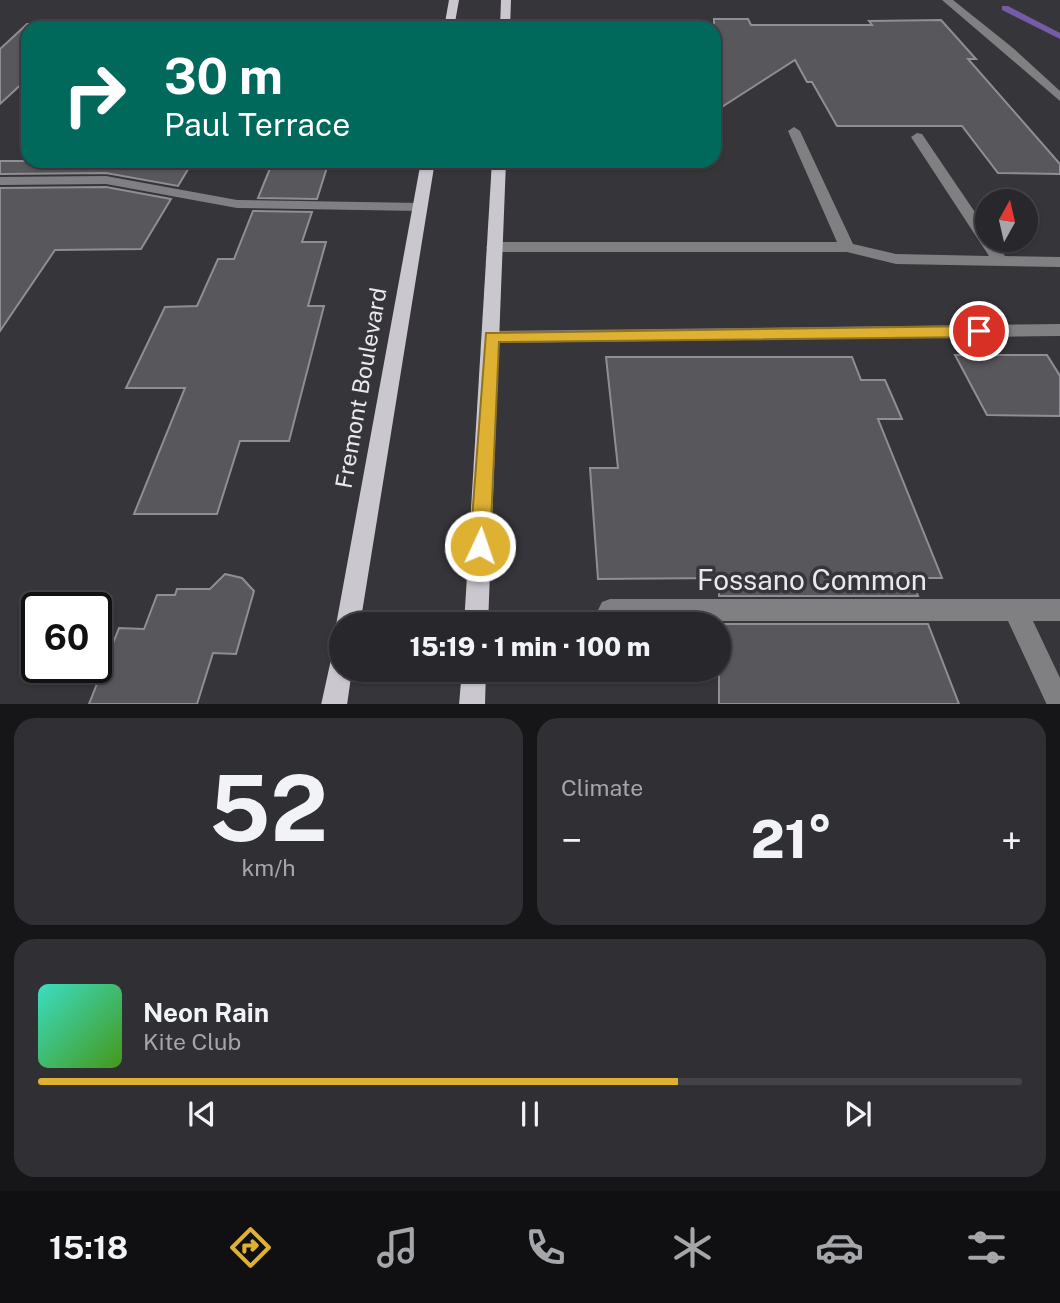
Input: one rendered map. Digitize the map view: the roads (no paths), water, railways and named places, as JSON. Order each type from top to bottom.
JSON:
[{"type":"main road","points":[[450,21],[454,0]]},
{"type":"main road","points":[[505,21],[506,0]]},
{"type":"main road","name":"Fremont Boulevard","points":[[350,612],[427,168]]},
{"type":"main road","points":[[477,612],[499,168]]},
{"type":"main road","points":[[334,704],[338,682]]},
{"type":"main road","points":[[472,704],[473,682]]},
{"type":"street","points":[[947,0],[1009,50],[1060,97]]},
{"type":"street","points":[[794,131],[847,247]]},
{"type":"street","points":[[917,137],[1000,261]]},
{"type":"street","points":[[0,181],[106,180],[237,204],[421,207]]},
{"type":"street","points":[[494,247],[847,247],[896,259],[1060,262]]},
{"type":"street","points":[[492,337],[1060,330]]},
{"type":"street","name":"Fossano Common","points":[[610,610],[1060,610]]},
{"type":"street","points":[[1015,610],[1060,704]]},
{"type":"waterway","points":[[1005,8],[1060,36]]}]
